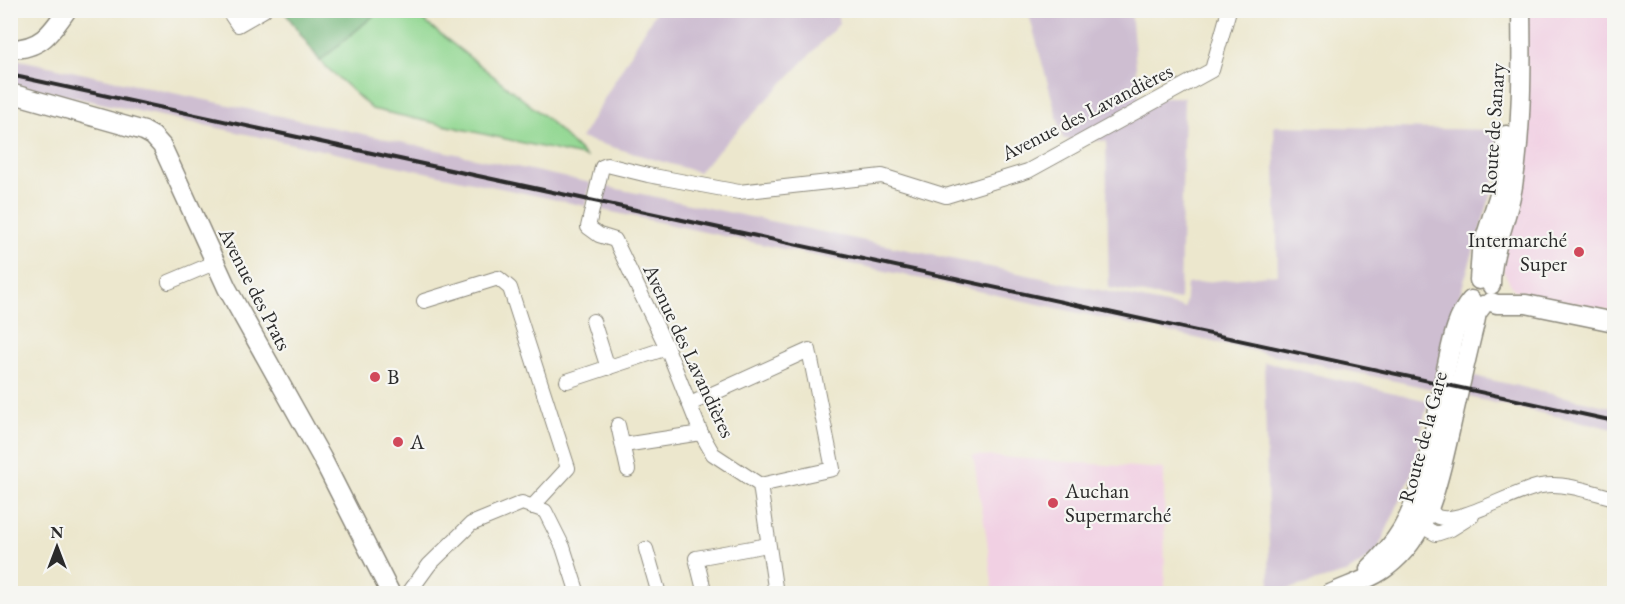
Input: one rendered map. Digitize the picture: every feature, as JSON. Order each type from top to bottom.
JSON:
[{"type":"main road","points":[[10,49],[32,47],[47,37],[67,10]]},
{"type":"main road","name":"Route de Sanary","points":[[1485,294],[1482,251],[1501,188],[1513,10]]},
{"type":"main road","name":"Route de Sanary","points":[[1485,294],[1510,207],[1517,161],[1522,61],[1521,10]]},
{"type":"main road","name":"Avenue des Prats","points":[[10,93],[88,114],[153,135],[162,146],[226,288],[322,458],[391,594]]},
{"type":"main road","points":[[1485,294],[1614,322]]},
{"type":"main road","name":"Route de la Gare","points":[[1425,521],[1414,505],[1455,334],[1462,314],[1485,294]]},
{"type":"main road","name":"Route de la Gare","points":[[1330,594],[1388,567],[1410,543],[1425,521],[1436,488],[1475,323],[1485,294]]},
{"type":"main road","name":"Route de la Gare","points":[[1352,584],[1390,547],[1425,521]]},
{"type":"street","points":[[228,10],[238,26],[264,10]]},
{"type":"street","name":"Avenue des Lavandières","points":[[760,485],[713,454],[701,433],[667,348],[615,240],[599,235],[588,228],[602,167],[607,165],[739,192],[882,176],[946,196],[1028,171],[1212,70],[1229,10]]},
{"type":"street","points":[[169,282],[214,263]]},
{"type":"street","points":[[424,301],[498,278],[510,288],[568,468],[532,507]]},
{"type":"street","points":[[593,321],[608,368]]},
{"type":"street","points":[[567,381],[667,348]]},
{"type":"street","points":[[690,404],[809,350],[833,468],[760,485],[776,594]]},
{"type":"street","points":[[618,425],[628,470]]},
{"type":"street","points":[[624,445],[701,433]]},
{"type":"street","points":[[1425,521],[1463,515],[1522,490],[1542,486],[1567,486],[1614,498]]},
{"type":"street","points":[[408,594],[429,565],[471,524],[522,503],[545,511],[563,547],[578,594]]},
{"type":"street","points":[[705,594],[696,558],[768,545]]},
{"type":"street","points":[[646,549],[659,594]]},
{"type":"shaded area","points":[[656,11],[837,11],[839,24],[698,172],[581,138]]},
{"type":"shaded area","points":[[1028,11],[1131,11],[1139,99],[1184,97],[1180,300],[1109,288],[1106,141],[1063,139]]},
{"type":"shaded area","points":[[1527,11],[1614,11],[1614,311],[1514,290],[1503,271],[1524,116]]},
{"type":"shaded area","points":[[11,58],[591,183],[585,206],[11,84]]},
{"type":"shaded area","points":[[1274,126],[1499,130],[1493,188],[1432,389],[598,209],[603,186],[1185,308],[1187,284],[1278,274]]},
{"type":"shaded area","points":[[1264,362],[1428,401],[1411,476],[1376,553],[1348,572],[1275,593],[1270,593]]},
{"type":"shaded area","points":[[1469,375],[1614,408],[1614,429],[1464,396]]},
{"type":"shaded area","points":[[973,455],[1164,469],[1165,593],[993,593]]},
{"type":"green space","points":[[284,11],[379,11],[320,61]]},
{"type":"green space","points":[[379,11],[411,11],[544,116],[586,157],[372,109],[320,61]]},
{"type":"railway","points":[[10,75],[1614,421]]},
{"type":"place","name":"Intermarché Super","points":[[1579,252]]},
{"type":"place","name":"B","points":[[375,377]]},
{"type":"place","name":"A","points":[[398,442]]},
{"type":"place","name":"Auchan Supermarché","points":[[1053,503]]}]
